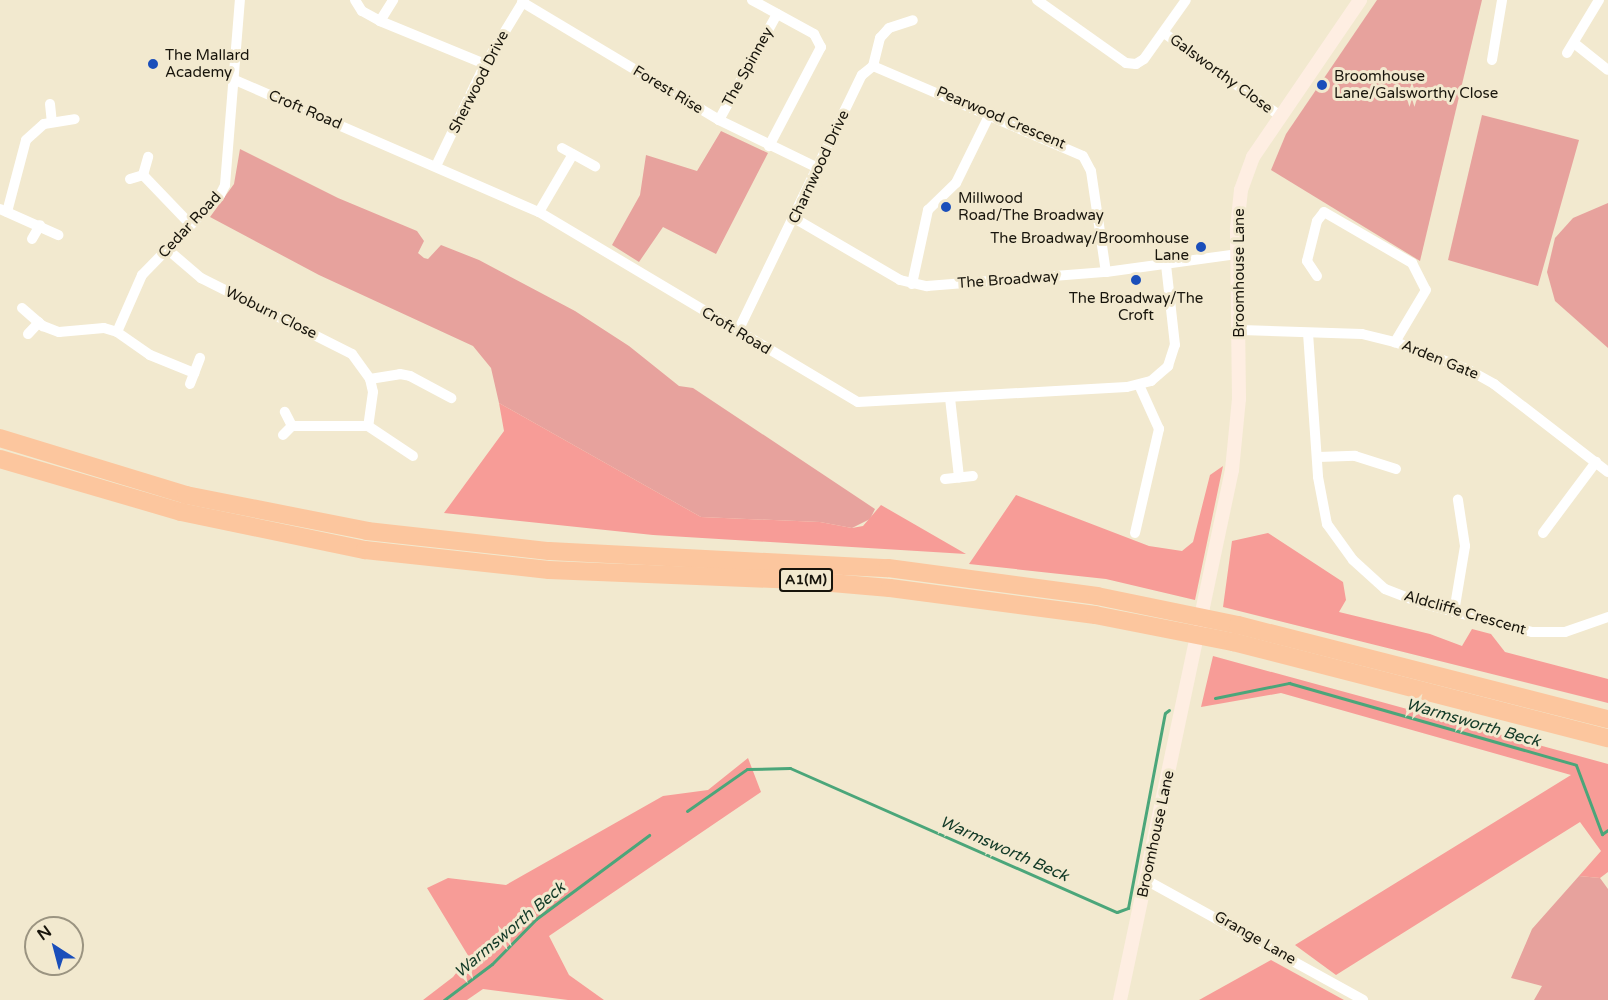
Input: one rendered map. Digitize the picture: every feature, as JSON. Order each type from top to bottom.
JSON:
[{"type":"highway","name":"A1(M)","points":[[0,437],[32,449],[196,497],[285,517],[431,540],[549,551],[888,568],[1097,596],[1249,627],[1608,719]]},
{"type":"highway","name":"A1(M)","points":[[0,461],[181,512],[365,550],[549,570],[890,588],[1095,615],[1244,645],[1608,738]]},
{"type":"street","name":"Cedar Road","points":[[117,332],[136,283],[220,195],[229,175],[240,0]]},
{"type":"street","points":[[355,0],[362,11],[380,21],[485,64]]},
{"type":"street","points":[[380,21],[393,0]]},
{"type":"street","points":[[752,0],[814,34],[821,47],[769,146]]},
{"type":"street","name":"Galsworthy Close","points":[[1037,0],[1126,63],[1144,59],[1186,0]]},
{"type":"street","name":"Broomhouse Lane","points":[[1120,1000],[1211,580],[1232,470],[1241,330],[1237,255],[1243,181],[1252,157],[1360,0]]},
{"type":"street","points":[[1492,60],[1503,0]]},
{"type":"street","points":[[1568,53],[1599,0]]},
{"type":"street","name":"Sherwood Drive","points":[[436,166],[485,64],[523,1]]},
{"type":"street","name":"Forest Rise","points":[[523,1],[719,120],[818,168]]},
{"type":"street","name":"The Spinney","points":[[719,120],[777,14]]},
{"type":"street","name":"Charnwood Drive","points":[[738,331],[862,75],[873,66],[883,34],[913,20]]},
{"type":"street","name":"Galsworthy Close","points":[[1164,33],[1279,116]]},
{"type":"street","points":[[1574,43],[1608,70]]},
{"type":"street","name":"Pearwood Crescent","points":[[873,66],[1075,150],[1088,163],[1106,272]]},
{"type":"street","name":"Croft Road","points":[[235,80],[539,212],[858,402],[950,399],[1139,385],[1160,375],[1175,345],[1166,265]]},
{"type":"street","points":[[50,104],[52,122]]},
{"type":"street","points":[[794,218],[912,284],[928,210],[956,183],[990,114]]},
{"type":"street","points":[[58,235],[40,225],[4,211],[21,149],[30,134],[52,122],[75,119]]},
{"type":"street","points":[[562,148],[595,166]]},
{"type":"street","points":[[539,212],[573,154]]},
{"type":"street","points":[[143,175],[148,157]]},
{"type":"street","points":[[143,175],[191,225]]},
{"type":"street","points":[[130,179],[143,175]]},
{"type":"street","points":[[1317,276],[1307,261],[1317,221],[1324,212],[1412,263],[1426,290],[1395,342]]},
{"type":"street","points":[[32,239],[40,225]]},
{"type":"street","name":"Woburn Close","points":[[167,249],[210,284],[341,346],[356,358],[370,379]]},
{"type":"street","name":"The Broadway","points":[[912,284],[1106,272],[1237,255]]},
{"type":"street","points":[[22,308],[39,322],[59,332],[104,328],[117,332],[192,379],[200,358]]},
{"type":"street","points":[[28,334],[39,322]]},
{"type":"street","name":"Arden Gate","points":[[1241,330],[1362,334],[1395,342],[1487,380],[1608,472]]},
{"type":"street","name":"Aldcliffe Crescent","points":[[1308,333],[1318,457],[1327,524],[1353,560],[1385,589],[1454,612],[1549,633],[1581,628],[1608,617]]},
{"type":"street","points":[[368,426],[373,403],[370,379],[400,374],[410,376],[451,398]]},
{"type":"street","points":[[1135,533],[1159,429],[1139,385]]},
{"type":"street","points":[[950,399],[959,477]]},
{"type":"street","points":[[285,412],[292,426]]},
{"type":"street","points":[[283,435],[292,426],[368,426],[413,456]]},
{"type":"street","points":[[1318,457],[1355,456],[1396,469]]},
{"type":"street","points":[[1543,533],[1596,462]]},
{"type":"street","points":[[945,479],[973,476]]},
{"type":"street","points":[[1454,612],[1465,546],[1458,501]]},
{"type":"street","name":"Grange Lane","points":[[1146,880],[1363,1000]]},
{"type":"shaded area","points":[[1377,0],[1482,0],[1420,261],[1271,170],[1286,134]]},
{"type":"shaded area","points":[[1482,115],[1579,140],[1538,286],[1448,260]]},
{"type":"shaded area","points":[[721,131],[768,153],[716,254],[663,227],[639,262],[612,245],[640,195],[646,155],[697,171]]},
{"type":"shaded area","points":[[240,149],[338,198],[417,231],[424,241],[418,253],[424,258],[428,259],[441,245],[479,260],[575,311],[629,346],[679,386],[693,388],[875,509],[870,519],[852,528],[820,522],[701,517],[499,403],[491,368],[473,346],[319,275],[210,217],[234,184]]},
{"type":"shaded area","points":[[1608,203],[1608,348],[1555,301],[1547,272],[1555,238],[1573,218]]},
{"type":"shaded area","points":[[499,403],[701,517],[820,522],[852,528],[863,526],[881,505],[966,554],[653,535],[444,513],[504,431]]},
{"type":"shaded area","points":[[1223,466],[1195,600],[1106,579],[969,564],[1016,495],[1149,546],[1182,551],[1193,542],[1210,475]]},
{"type":"shaded area","points":[[1268,533],[1343,582],[1346,600],[1339,612],[1430,634],[1462,646],[1472,629],[1491,634],[1505,652],[1608,679],[1608,703],[1223,607],[1232,541]]},
{"type":"shaded area","points":[[1213,656],[1608,764],[1608,872],[1600,878],[1579,876],[1601,851],[1580,822],[1336,975],[1295,945],[1571,775],[1281,693],[1201,707]]},
{"type":"shaded area","points":[[748,758],[761,792],[549,936],[569,975],[604,1000],[568,1000],[483,989],[467,1000],[423,1000],[453,977],[469,957],[427,888],[448,878],[506,885],[663,796],[708,790]]},
{"type":"shaded area","points":[[1579,876],[1600,878],[1608,889],[1608,1000],[1534,1000],[1542,986],[1511,978],[1532,929]]},
{"type":"shaded area","points":[[1271,960],[1344,1000],[1199,1000]]},
{"type":"waterway","name":"Warmsworth Beck","points":[[1215,698],[1289,683],[1576,765],[1602,834],[1608,830]]},
{"type":"waterway","name":"Warmsworth Beck","points":[[687,811],[747,769],[790,768],[1117,912],[1128,908],[1165,713],[1169,710]]},
{"type":"waterway","name":"Warmsworth Beck","points":[[444,1000],[492,964],[536,919],[649,835]]},
{"type":"place","name":"The Mallard Academy","points":[[153,64]]},
{"type":"place","name":"Broomhouse Lane/Galsworthy Close","points":[[1322,85]]},
{"type":"place","name":"Millwood Road/The Broadway","points":[[946,207]]},
{"type":"place","name":"The Broadway/Broomhouse Lane","points":[[1201,247]]},
{"type":"place","name":"The Broadway/The Croft","points":[[1136,280]]}]
